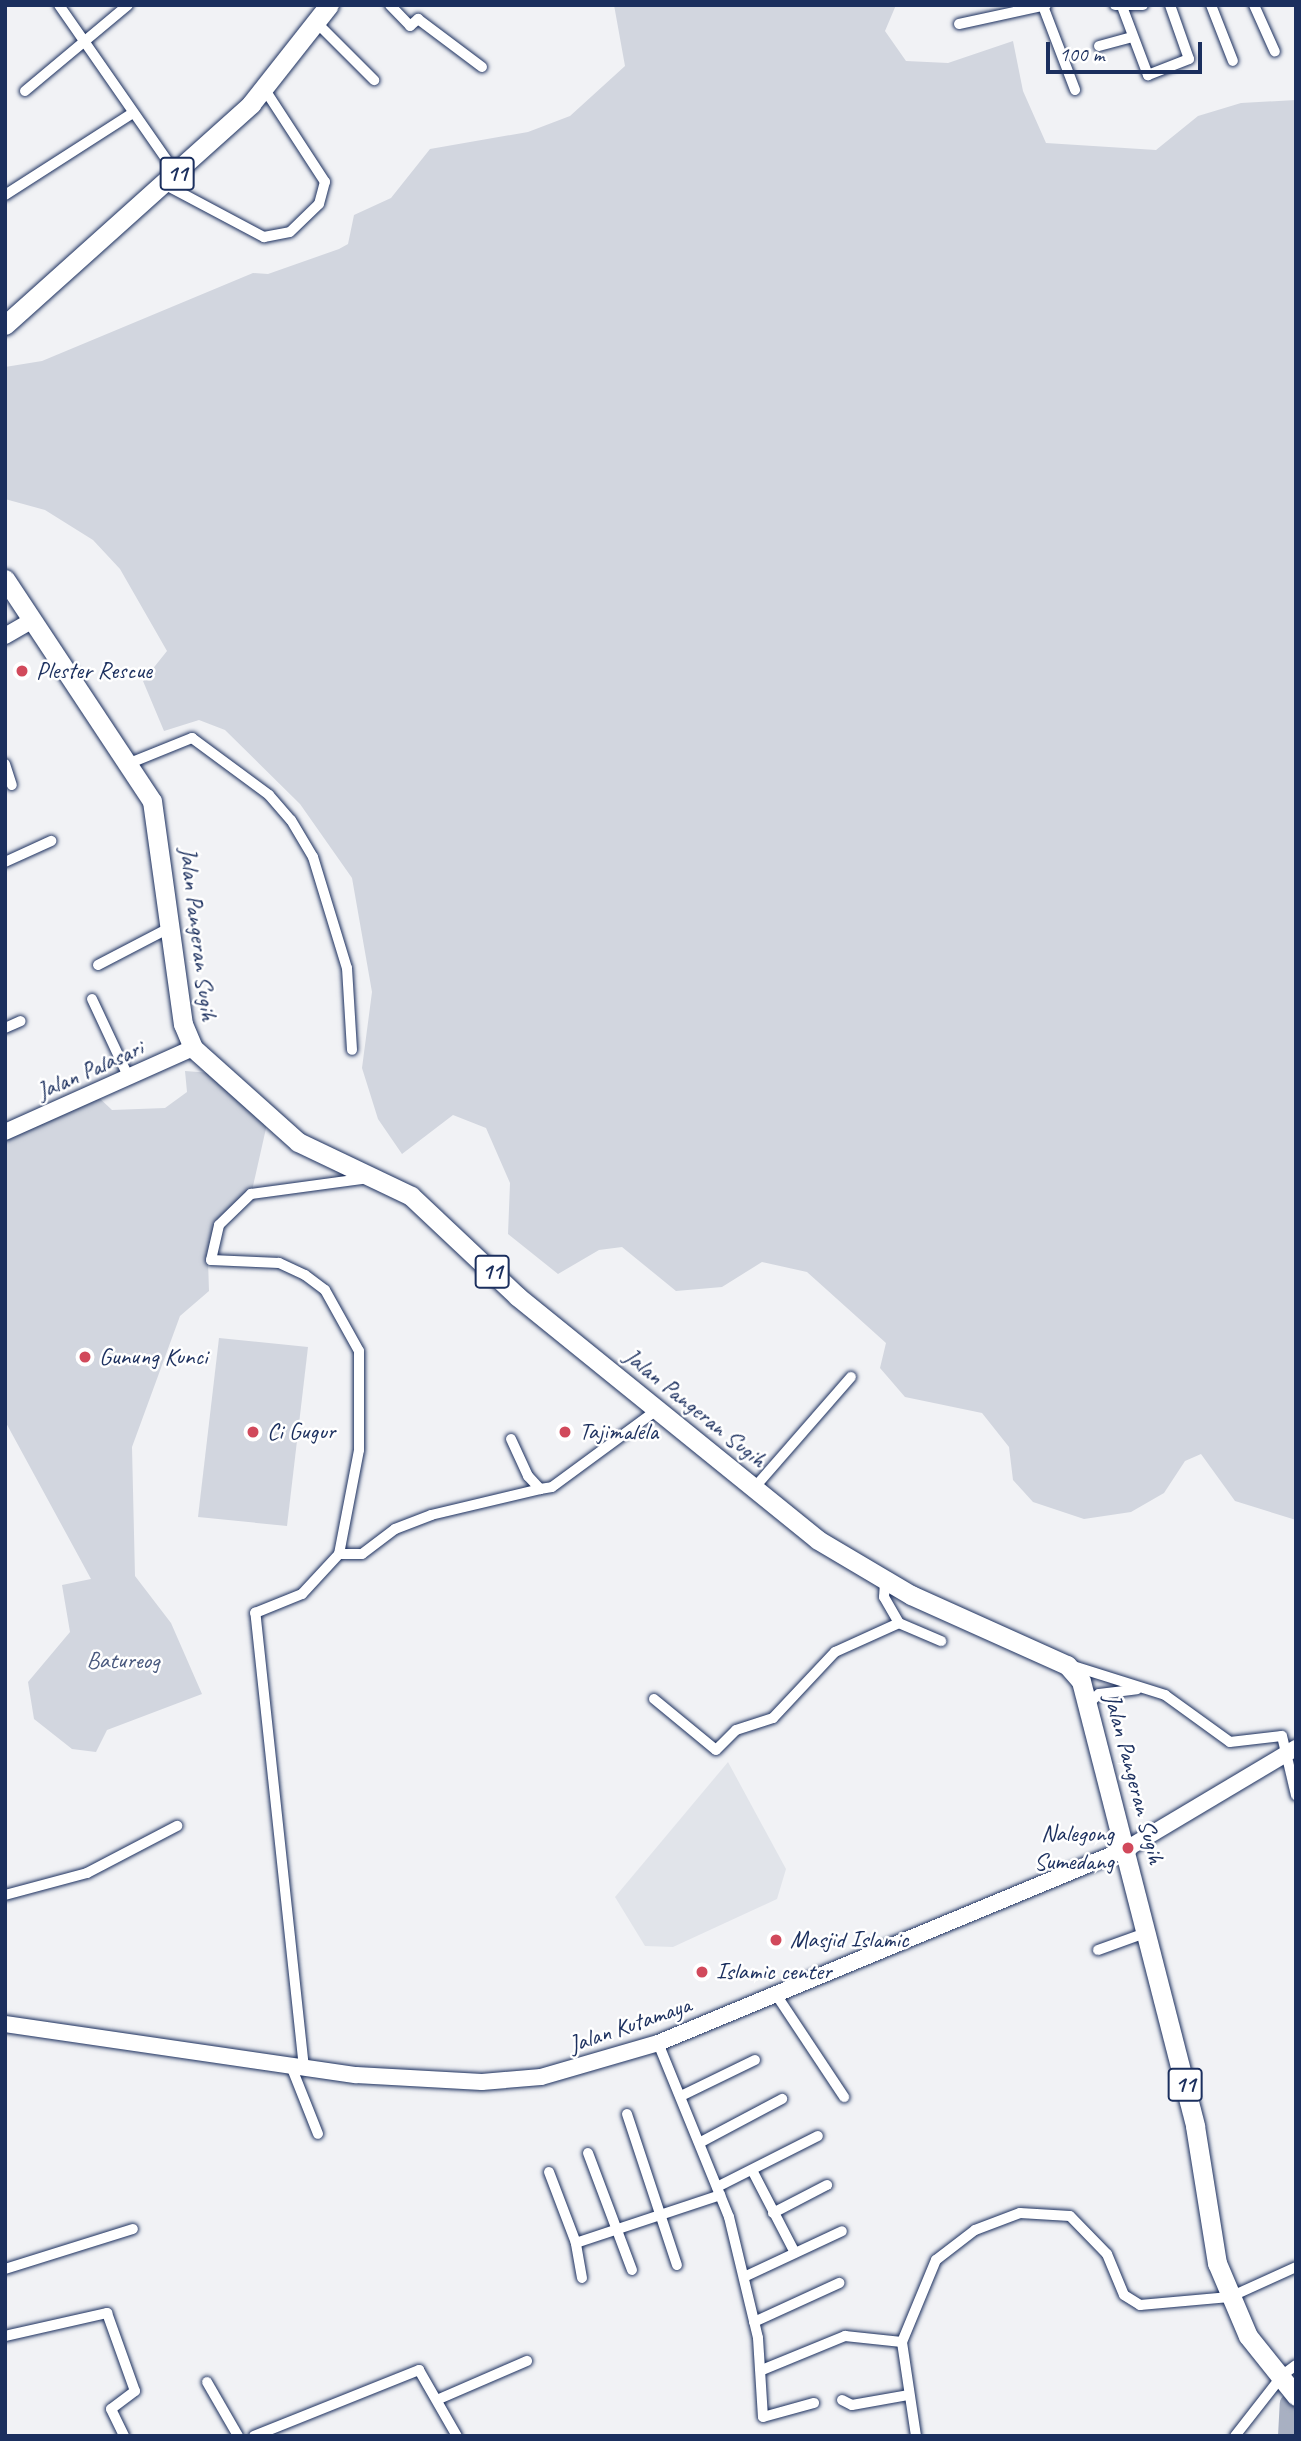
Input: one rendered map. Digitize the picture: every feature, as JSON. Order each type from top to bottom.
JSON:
[{"type":"highway","name":"11","points":[[5,325],[171,180],[265,90],[324,11]]},
{"type":"highway","name":"Jalan Pangeran Sugih","points":[[5,579],[130,763],[159,819],[184,1024],[193,1048],[298,1142],[411,1196],[517,1296],[818,1540],[885,1582],[1067,1665],[1089,1703],[1128,1848],[1195,2126],[1217,2263],[1242,2320],[1290,2379]]},
{"type":"main road","points":[[5,636],[33,620]]},
{"type":"main road","name":"Jalan Palasari","points":[[6,1128],[129,1078],[193,1048]]},
{"type":"main road","name":"Jalan Kutamaya","points":[[5,2024],[298,2067],[513,2081],[658,2043],[1128,1848],[1291,1751]]},
{"type":"street","points":[[59,5],[81,44],[131,114],[171,180],[264,237],[284,235],[319,204],[325,182],[265,90]]},
{"type":"street","points":[[25,91],[128,5]]},
{"type":"street","points":[[390,5],[410,26],[418,19],[482,67]]},
{"type":"street","points":[[1143,5],[1119,7],[1147,75],[1187,61],[1170,5]]},
{"type":"street","points":[[1211,5],[1233,61]]},
{"type":"street","points":[[1254,5],[1275,52]]},
{"type":"street","points":[[959,24],[1045,6],[1075,90]]},
{"type":"street","points":[[324,11],[374,80]]},
{"type":"street","points":[[1099,46],[1132,37]]},
{"type":"street","points":[[5,195],[131,114]]},
{"type":"street","points":[[130,763],[192,738],[269,795],[291,820],[313,856],[348,968],[352,1050]]},
{"type":"street","points":[[5,764],[12,785]]},
{"type":"street","points":[[5,862],[51,841]]},
{"type":"street","points":[[99,965],[173,926]]},
{"type":"street","points":[[92,999],[129,1078]]},
{"type":"street","points":[[5,1028],[21,1021]]},
{"type":"street","points":[[318,2134],[298,2067],[256,1613],[302,1594],[339,1554],[359,1450],[359,1351],[352,1334],[325,1290],[305,1275],[279,1263],[214,1264],[212,1249],[219,1225],[251,1194],[375,1177]]},
{"type":"street","points":[[755,1487],[851,1377]]},
{"type":"street","points":[[339,1554],[362,1554],[395,1529],[431,1515],[540,1489],[572,1476],[657,1410]]},
{"type":"street","points":[[511,1439],[540,1489]]},
{"type":"street","points":[[885,1582],[884,1597],[899,1623],[941,1641]]},
{"type":"street","points":[[654,1699],[716,1750],[736,1730],[773,1718],[835,1652],[899,1623]]},
{"type":"street","points":[[1067,1665],[1146,1689],[1185,1707],[1230,1742],[1282,1736],[1291,1751],[1296,1795]]},
{"type":"street","points":[[1089,1703],[1103,1693],[1146,1689]]},
{"type":"street","points":[[5,1895],[87,1873],[177,1826]]},
{"type":"street","points":[[1098,1950],[1147,1932]]},
{"type":"street","points":[[775,1993],[844,2097]]},
{"type":"street","points":[[658,2043],[683,2095],[701,2142],[744,2277],[762,2370],[767,2420],[814,2403]]},
{"type":"street","points":[[683,2095],[755,2060]]},
{"type":"street","points":[[701,2142],[782,2099]]},
{"type":"street","points":[[627,2114],[677,2264]]},
{"type":"street","points":[[576,2243],[661,2217],[718,2191],[818,2136]]},
{"type":"street","points":[[588,2153],[632,2270]]},
{"type":"street","points":[[752,2171],[795,2253]]},
{"type":"street","points":[[549,2172],[576,2243],[582,2278]]},
{"type":"street","points":[[774,2213],[827,2185]]},
{"type":"street","points":[[916,2436],[902,2342],[936,2260],[968,2234],[1020,2214],[1056,2211],[1081,2224],[1107,2254],[1124,2295],[1140,2305],[1230,2297],[1296,2267]]},
{"type":"street","points":[[5,2269],[133,2229]]},
{"type":"street","points":[[744,2277],[842,2231]]},
{"type":"street","points":[[754,2322],[839,2283]]},
{"type":"street","points":[[5,2336],[107,2313],[135,2391],[111,2409],[124,2436]]},
{"type":"street","points":[[762,2370],[845,2336],[902,2342]]},
{"type":"street","points":[[439,2399],[527,2361]]},
{"type":"street","points":[[254,2436],[419,2370],[439,2399],[457,2436]]},
{"type":"street","points":[[1235,2436],[1290,2379]]},
{"type":"street","points":[[207,2382],[238,2436]]},
{"type":"street","points":[[842,2400],[852,2405],[909,2395]]},
{"type":"shaded area","points":[[728,1762],[786,1869],[777,1899],[673,1947],[645,1946],[615,1897]]},
{"type":"green space","points":[[614,5],[896,5],[885,31],[906,61],[948,63],[1013,41],[1023,91],[1046,143],[1156,150],[1198,116],[1241,103],[1296,100],[1296,1520],[1235,1501],[1201,1454],[1185,1461],[1164,1493],[1131,1512],[1084,1519],[1033,1502],[1013,1480],[1009,1447],[982,1413],[905,1397],[880,1368],[886,1343],[807,1272],[762,1262],[722,1287],[676,1291],[622,1247],[599,1250],[558,1274],[508,1234],[510,1183],[486,1128],[453,1115],[402,1154],[378,1119],[362,1068],[372,992],[352,878],[300,804],[225,730],[199,720],[164,731],[143,681],[167,651],[120,569],[93,540],[45,510],[5,499],[5,367],[42,361],[253,273],[268,274],[339,249],[348,244],[354,215],[391,198],[430,149],[528,132],[570,116],[625,66]]},
{"type":"green space","name":"Gunung Kunci","points":[[185,1071],[224,1074],[269,1115],[251,1195],[219,1231],[208,1260],[209,1291],[180,1316],[132,1447],[135,1576],[171,1623],[202,1694],[107,1730],[96,1752],[72,1749],[34,1719],[28,1682],[70,1632],[62,1585],[91,1579],[5,1421],[5,1136],[95,1094],[112,1110],[165,1108],[187,1092]]},
{"type":"green space","name":"Ci Gugur","points":[[219,1338],[308,1347],[287,1526],[198,1517]]},
{"type":"waterway","points":[[1287,2436],[1289,2403],[1296,2396]]},
{"type":"place","name":"Plester Rescue","points":[[22,671]]},
{"type":"place","name":"Gunung Kunci","points":[[85,1357]]},
{"type":"place","name":"Ci Gugur","points":[[253,1432]]},
{"type":"place","name":"Tajimalela","points":[[565,1432]]},
{"type":"place","name":"Nalegong Sumedang","points":[[1128,1848]]},
{"type":"place","name":"Masjid Islamic","points":[[776,1940]]},
{"type":"place","name":"Islamic center","points":[[702,1972]]},
{"type":"park label","name":"Batureog","points":[[123,1661]]}]
